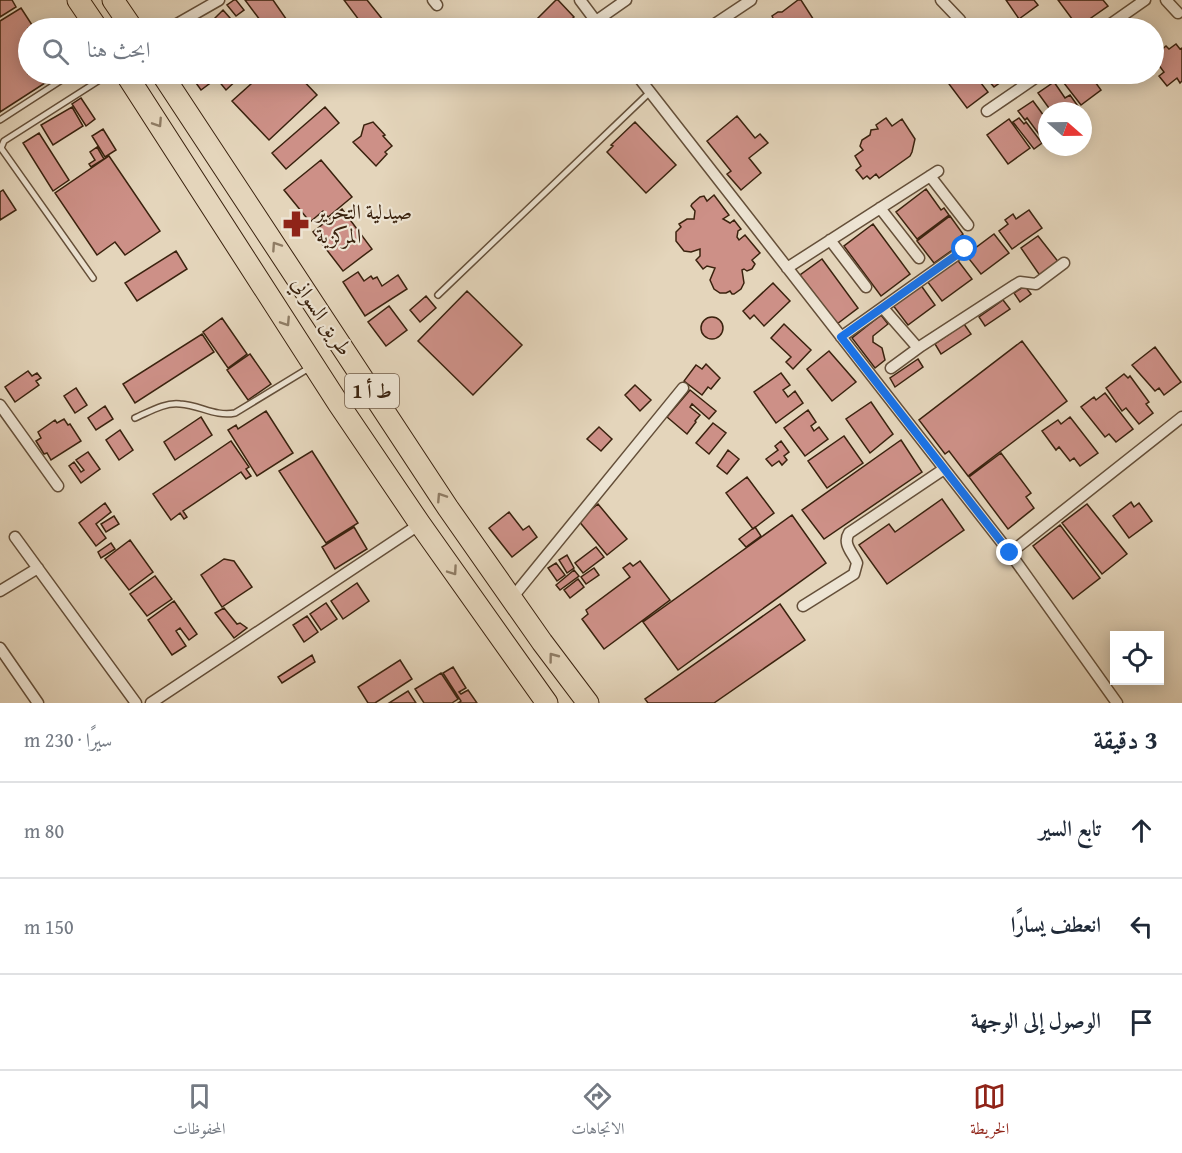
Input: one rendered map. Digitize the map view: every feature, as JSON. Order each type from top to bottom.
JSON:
[{"type":"highway","points":[[78,0],[90,18]]},
{"type":"highway","points":[[113,0],[125,18]]},
{"type":"highway","name":"طريق السواني","points":[[132,84],[420,524],[547,703]]},
{"type":"highway","name":"طريق السواني","points":[[169,84],[448,508],[588,703]]},
{"type":"street","points":[[188,18],[219,0]]},
{"type":"street","points":[[579,0],[593,18]]},
{"type":"street","points":[[606,18],[626,0]]},
{"type":"street","points":[[725,18],[751,0]]},
{"type":"street","points":[[941,0],[958,18]]},
{"type":"street","points":[[1119,18],[1145,0]]},
{"type":"street","points":[[1166,0],[1178,13]]},
{"type":"street","points":[[645,84],[1010,553],[1117,703]]},
{"type":"street","points":[[987,111],[1026,84]]},
{"type":"street","points":[[787,268],[934,173],[968,225]]},
{"type":"street","points":[[880,208],[919,258]]},
{"type":"street","points":[[830,240],[866,286]]},
{"type":"street","points":[[841,337],[965,249]]},
{"type":"street","points":[[891,368],[1015,285],[1020,282],[1036,284],[1064,263]]},
{"type":"street","points":[[882,308],[918,348]]},
{"type":"street","points":[[512,598],[683,388]]},
{"type":"street","points":[[0,405],[58,486]]},
{"type":"street","points":[[1010,553],[1182,417]]},
{"type":"street","points":[[803,606],[854,574],[857,562],[846,543],[849,533],[944,469]]},
{"type":"street","points":[[151,703],[420,524]]},
{"type":"street","points":[[15,537],[136,703]]},
{"type":"street","points":[[0,591],[38,568]]},
{"type":"street","points":[[0,648],[38,703]]},
{"type":"lane","points":[[0,120],[56,84]]},
{"type":"lane","points":[[93,84],[4,141],[1,148],[93,278]]},
{"type":"lane","points":[[438,296],[650,92]]},
{"type":"lane","points":[[135,418],[171,404],[182,404],[224,415],[235,413],[314,365]]},
{"type":"building","points":[[0,0],[12,0],[16,7],[0,17]]},
{"type":"building","points":[[234,0],[244,10],[236,16],[227,5]]},
{"type":"building","points":[[245,0],[273,0],[285,18],[258,18]]},
{"type":"building","points":[[344,0],[367,0],[381,18],[358,18]]},
{"type":"building","points":[[556,0],[574,17],[573,18],[538,18]]},
{"type":"building","points":[[801,0],[813,18],[773,18],[772,16],[778,12],[782,12]]},
{"type":"building","points":[[1006,0],[1034,0],[1038,5],[1018,18]]},
{"type":"building","points":[[1058,0],[1103,0],[1108,6],[1091,18],[1071,18]]},
{"type":"building","points":[[21,8],[28,18],[18,18],[18,84],[43,84],[0,112],[0,21]]},
{"type":"building","points":[[223,10],[230,18],[215,18]]},
{"type":"building","points":[[1176,44],[1180,49],[1182,48],[1182,81],[1180,83],[1177,78],[1167,86],[1164,82],[1164,48],[1166,46],[1169,49]]},
{"type":"building","points":[[197,84],[209,84],[201,90]]},
{"type":"building","points":[[221,84],[232,84],[226,90]]},
{"type":"building","points":[[251,84],[307,84],[317,95],[269,140],[232,101]]},
{"type":"building","points":[[949,84],[982,84],[988,92],[967,108]]},
{"type":"building","points":[[1051,84],[1055,84],[1065,98],[1070,95],[1075,102],[1044,102],[1038,93]]},
{"type":"building","points":[[1065,84],[1097,84],[1101,90],[1085,102],[1079,102]]},
{"type":"building","points":[[81,98],[95,119],[86,126],[72,104]]},
{"type":"building","points":[[1033,101],[1038,108],[1038,133],[1027,118],[1025,120],[1018,111]]},
{"type":"building","points":[[72,107],[83,126],[53,145],[41,125]]},
{"type":"building","points":[[325,107],[339,123],[286,169],[272,153]]},
{"type":"building","points":[[737,116],[755,138],[760,134],[768,143],[749,158],[761,173],[741,190],[727,174],[731,171],[707,141]]},
{"type":"building","points":[[886,118],[892,126],[902,119],[915,139],[912,152],[910,156],[879,178],[876,174],[870,179],[867,176],[863,179],[856,170],[861,166],[855,156],[863,150],[860,146],[862,140],[870,135],[871,130],[878,129],[876,125]]},
{"type":"building","points":[[1019,118],[1024,124],[1026,122],[1038,138],[1038,146],[1034,149],[1013,122]]},
{"type":"building","points":[[1009,119],[1030,148],[1008,164],[987,135]]},
{"type":"building","points":[[373,122],[392,146],[376,166],[353,142],[361,136],[364,125]]},
{"type":"building","points":[[635,122],[676,165],[646,193],[607,152],[613,146],[611,145]]},
{"type":"building","points":[[103,129],[116,150],[105,157],[92,136]]},
{"type":"building","points":[[39,133],[69,180],[53,191],[23,143]]},
{"type":"building","points":[[97,147],[104,159],[91,167],[89,164],[95,160],[90,152]]},
{"type":"building","points":[[109,156],[160,231],[125,255],[115,242],[97,255],[55,193]]},
{"type":"building","points":[[321,160],[352,197],[328,217],[323,211],[310,222],[284,190]]},
{"type":"building","points":[[926,189],[941,210],[944,208],[949,215],[917,239],[896,212]]},
{"type":"building","points":[[3,190],[16,210],[0,220],[0,192]]},
{"type":"building","points":[[714,195],[729,215],[723,219],[730,223],[734,220],[741,229],[738,231],[739,240],[745,235],[760,253],[752,260],[755,264],[752,269],[742,270],[744,283],[741,289],[734,294],[730,291],[720,293],[714,289],[710,280],[715,268],[707,266],[703,269],[696,260],[700,256],[700,249],[691,252],[684,251],[676,241],[676,232],[681,227],[679,224],[687,219],[694,219],[695,211],[692,204],[700,197],[704,196],[707,201]]},
{"type":"building","points":[[342,209],[372,249],[343,271],[313,232]]},
{"type":"building","points":[[1029,210],[1042,228],[1012,249],[999,231],[1008,224],[1005,220],[1013,214],[1016,219]]},
{"type":"building","points":[[950,216],[963,234],[957,239],[961,244],[934,263],[917,241]]},
{"type":"building","points":[[873,224],[910,274],[881,296],[844,246]]},
{"type":"building","points":[[994,234],[1009,253],[981,274],[966,255]]},
{"type":"building","points":[[1038,236],[1060,264],[1041,277],[1021,248]]},
{"type":"building","points":[[176,251],[187,269],[137,301],[125,283]]},
{"type":"building","points":[[956,258],[972,279],[942,301],[927,281]]},
{"type":"building","points":[[822,259],[858,308],[837,324],[800,275]]},
{"type":"building","points":[[358,272],[364,281],[371,276],[373,279],[377,277],[382,286],[398,275],[407,289],[365,316],[343,282]]},
{"type":"building","points":[[773,283],[790,301],[764,326],[754,315],[750,319],[743,311]]},
{"type":"building","points":[[920,284],[935,305],[908,325],[892,304]]},
{"type":"building","points":[[1025,286],[1031,294],[1020,302],[1014,293]]},
{"type":"building","points":[[467,291],[522,345],[473,395],[418,341]]},
{"type":"building","points":[[426,296],[436,308],[420,322],[410,310]]},
{"type":"building","points":[[1003,300],[1010,309],[985,326],[979,317]]},
{"type":"building","points":[[389,306],[407,330],[386,346],[368,322]]},
{"type":"building","points":[[881,315],[888,324],[873,336],[873,342],[882,348],[885,360],[875,368],[852,338]]},
{"type":"building","points":[[712,317],[720,320],[723,328],[720,336],[712,339],[704,336],[701,328],[704,320]]},
{"type":"building","points":[[222,318],[247,354],[228,368],[203,332]]},
{"type":"building","points":[[784,324],[811,350],[793,369],[786,362],[791,357],[771,338]]},
{"type":"building","points":[[964,324],[971,334],[941,354],[935,344]]},
{"type":"building","points":[[202,334],[214,352],[135,403],[123,384]]},
{"type":"building","points":[[1022,341],[1067,401],[968,476],[949,451],[945,454],[919,420]]},
{"type":"building","points":[[1155,347],[1181,382],[1164,395],[1159,388],[1155,391],[1132,365]]},
{"type":"building","points":[[829,351],[856,382],[832,401],[807,369]]},
{"type":"building","points":[[250,354],[271,384],[248,400],[227,370]]},
{"type":"building","points":[[918,359],[923,367],[895,387],[890,378]]},
{"type":"building","points":[[706,364],[720,378],[711,389],[708,387],[702,395],[684,381],[696,365],[702,369]]},
{"type":"building","points":[[28,371],[32,376],[37,373],[41,378],[36,381],[39,385],[15,402],[5,387]]},
{"type":"building","points":[[781,373],[790,385],[783,390],[788,397],[795,391],[803,403],[776,423],[754,392]]},
{"type":"building","points":[[1124,374],[1128,378],[1130,376],[1149,402],[1146,404],[1153,413],[1139,424],[1126,408],[1122,411],[1106,388]]},
{"type":"building","points":[[635,385],[651,400],[640,411],[625,395]]},
{"type":"building","points":[[76,388],[87,405],[75,413],[64,396]]},
{"type":"building","points":[[690,390],[716,411],[709,419],[692,404],[690,407],[700,415],[687,434],[667,417]]},
{"type":"building","points":[[1105,393],[1133,429],[1116,442],[1109,434],[1105,437],[1081,407],[1094,397],[1096,400]]},
{"type":"building","points":[[871,402],[893,434],[870,453],[846,419]]},
{"type":"building","points":[[105,406],[113,419],[96,430],[88,418]]},
{"type":"building","points":[[808,410],[816,422],[811,426],[814,431],[819,427],[828,439],[805,456],[784,428]]},
{"type":"building","points":[[266,411],[293,453],[257,476],[228,430],[236,425],[238,429]]},
{"type":"building","points":[[201,417],[212,435],[175,460],[164,442]]},
{"type":"building","points":[[1070,417],[1098,453],[1080,466],[1074,458],[1070,461],[1059,447],[1056,450],[1042,431],[1058,420],[1061,424]]},
{"type":"building","points":[[64,419],[81,441],[51,460],[36,441],[41,438],[38,432],[55,420],[57,423]]},
{"type":"building","points":[[713,423],[726,433],[709,454],[696,443]]},
{"type":"building","points":[[599,427],[612,439],[601,451],[587,439]]},
{"type":"building","points":[[120,430],[133,450],[119,460],[106,440]]},
{"type":"building","points":[[844,436],[863,463],[827,488],[808,461]]},
{"type":"building","points":[[901,440],[922,472],[824,539],[802,510]]},
{"type":"building","points":[[231,441],[249,467],[246,469],[251,476],[246,479],[241,472],[183,511],[187,517],[184,519],[180,513],[171,520],[153,494]]},
{"type":"building","points":[[781,441],[789,452],[784,456],[787,460],[782,465],[779,461],[772,466],[766,459],[778,450],[775,446]]},
{"type":"building","points":[[728,450],[739,459],[727,474],[717,466]]},
{"type":"building","points":[[312,451],[358,523],[326,543],[279,471]]},
{"type":"building","points":[[88,452],[100,469],[81,483],[69,466],[74,462],[81,472],[84,470],[76,460]]},
{"type":"building","points":[[1001,453],[1031,493],[1026,497],[1034,508],[1008,529],[969,477]]},
{"type":"building","points":[[747,477],[774,513],[753,529],[726,493]]},
{"type":"building","points":[[942,499],[964,530],[887,584],[859,545],[889,524],[895,532]]},
{"type":"building","points":[[1131,502],[1134,507],[1139,503],[1152,521],[1129,538],[1113,516]]},
{"type":"building","points":[[105,503],[111,512],[96,524],[106,538],[96,546],[79,523]]},
{"type":"building","points":[[598,504],[627,539],[607,555],[578,520]]},
{"type":"building","points":[[1087,504],[1127,554],[1102,574],[1062,523]]},
{"type":"building","points":[[509,512],[523,530],[529,526],[537,537],[512,557],[489,528]]},
{"type":"building","points":[[792,515],[826,563],[678,670],[643,622]]},
{"type":"building","points":[[114,516],[119,524],[106,532],[101,524]]},
{"type":"building","points":[[1060,525],[1100,578],[1073,599],[1033,546]]},
{"type":"building","points":[[354,527],[367,549],[335,569],[322,547]]},
{"type":"building","points":[[755,527],[761,536],[746,547],[739,539]]},
{"type":"building","points":[[130,540],[153,572],[129,590],[105,559]]},
{"type":"building","points":[[111,543],[115,549],[101,558],[98,552]]},
{"type":"building","points":[[596,547],[604,557],[583,573],[575,563]]},
{"type":"building","points":[[567,555],[574,568],[567,573],[559,560]]},
{"type":"building","points":[[224,559],[234,561],[252,587],[222,607],[201,575]]},
{"type":"building","points":[[640,561],[670,600],[604,649],[582,619],[588,614],[586,610],[630,577],[623,568],[630,563],[633,566]]},
{"type":"building","points":[[556,563],[565,575],[557,581],[548,568]]},
{"type":"building","points":[[594,568],[599,575],[586,584],[581,577]]},
{"type":"building","points":[[574,570],[579,576],[560,590],[556,585]]},
{"type":"building","points":[[155,576],[172,599],[147,616],[130,594]]},
{"type":"building","points":[[578,579],[584,587],[570,598],[564,590]]},
{"type":"building","points":[[357,583],[369,601],[343,619],[331,601]]},
{"type":"building","points":[[174,601],[197,634],[189,640],[180,628],[176,631],[186,646],[172,655],[148,620]]},
{"type":"building","points":[[326,603],[337,619],[321,630],[310,614]]},
{"type":"building","points":[[780,604],[805,640],[714,703],[648,703],[645,699]]},
{"type":"building","points":[[224,608],[237,624],[240,623],[247,628],[234,638],[215,613]]},
{"type":"building","points":[[307,616],[318,632],[304,642],[293,625]]},
{"type":"building","points":[[312,655],[315,662],[282,683],[278,677]]},
{"type":"building","points":[[400,660],[412,679],[375,703],[368,703],[358,687]]},
{"type":"building","points":[[453,667],[466,688],[459,692],[461,694],[468,690],[477,703],[458,703],[461,701],[443,673]]},
{"type":"building","points":[[441,673],[458,699],[452,703],[424,703],[415,689]]},
{"type":"building","points":[[408,691],[416,703],[389,703]]},
{"type":"place","name":"صيدلية التحرير المركزية","points":[[296,224]]},
{"type":"route","points":[[965,249],[841,337],[1010,553]]}]
